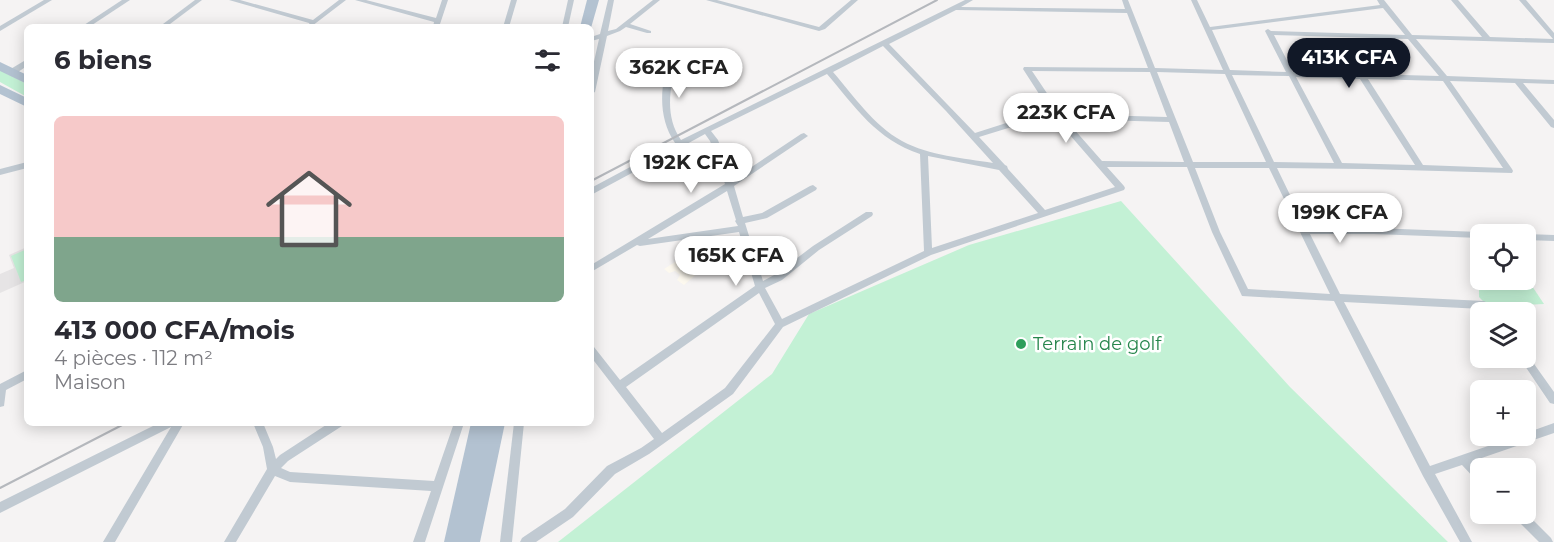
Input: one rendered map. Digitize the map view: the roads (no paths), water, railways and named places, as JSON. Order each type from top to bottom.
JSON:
[{"type":"main road","points":[[578,24],[584,0]]},
{"type":"main road","points":[[587,24],[593,0]]},
{"type":"main road","points":[[0,66],[24,78]]},
{"type":"main road","points":[[0,89],[24,102]]},
{"type":"main road","points":[[453,542],[479,426]]},
{"type":"main road","points":[[471,542],[495,426]]},
{"type":"street","points":[[0,29],[49,0]]},
{"type":"street","points":[[89,24],[127,0]]},
{"type":"street","points":[[166,24],[199,0]]},
{"type":"street","points":[[232,0],[308,24]]},
{"type":"street","points":[[259,8],[270,0]]},
{"type":"street","points":[[312,24],[343,0]]},
{"type":"street","points":[[358,0],[437,24],[446,0]]},
{"type":"street","points":[[507,24],[514,0]]},
{"type":"street","points":[[566,24],[571,0]]},
{"type":"street","points":[[594,78],[611,0]]},
{"type":"street","points":[[594,38],[627,25],[657,0]]},
{"type":"street","points":[[709,0],[820,29],[855,0]]},
{"type":"street","points":[[594,190],[706,130],[970,0]]},
{"type":"street","points":[[1125,0],[1216,232],[1245,293],[1470,304]]},
{"type":"street","points":[[1194,0],[1271,165],[1379,383],[1466,542]]},
{"type":"street","points":[[1454,0],[1487,39]]},
{"type":"street","points":[[1522,0],[1554,39]]},
{"type":"street","points":[[1100,164],[1190,163],[1509,171],[1445,79],[1383,3],[1263,22],[1207,28]]},
{"type":"street","points":[[954,9],[1129,11]]},
{"type":"street","points":[[1263,22],[1340,166]]},
{"type":"street","points":[[627,25],[649,32]]},
{"type":"street","points":[[1269,33],[1554,39]]},
{"type":"street","points":[[884,43],[1004,168],[1043,213]]},
{"type":"street","points":[[674,56],[665,112],[668,128],[681,145]]},
{"type":"street","points":[[12,72],[24,65]]},
{"type":"street","points":[[526,542],[569,513],[611,470],[661,440],[729,391],[780,324],[928,253],[1121,188],[1057,115],[1027,69],[1152,70],[1554,82]]},
{"type":"street","points":[[828,71],[888,135],[899,142],[924,153],[1004,168]]},
{"type":"street","points":[[1363,77],[1421,168]]},
{"type":"street","points":[[1518,82],[1554,125]]},
{"type":"street","points":[[973,136],[1037,116],[1171,120]]},
{"type":"street","points":[[706,130],[714,140],[730,185],[760,287],[780,324]]},
{"type":"street","points":[[594,267],[730,185],[804,136]]},
{"type":"street","points":[[924,153],[928,253]]},
{"type":"street","points":[[0,171],[24,166]]},
{"type":"street","points":[[637,243],[740,225],[764,216],[813,188]]},
{"type":"street","points":[[619,386],[760,287],[779,277],[816,248],[869,214]]},
{"type":"street","points":[[1305,231],[1470,235]]},
{"type":"street","points":[[1536,237],[1554,238]]},
{"type":"street","points":[[594,354],[661,440]]},
{"type":"street","points":[[1532,368],[1554,400]]},
{"type":"street","points":[[0,404],[1,387],[24,376]]},
{"type":"street","points":[[0,508],[163,426]]},
{"type":"street","points":[[109,542],[177,426]]},
{"type":"street","points":[[259,426],[268,447],[273,470]]},
{"type":"street","points":[[230,542],[273,470],[291,451],[333,426]]},
{"type":"street","points":[[419,542],[458,426]]},
{"type":"street","points":[[506,542],[519,426]]},
{"type":"street","points":[[1427,472],[1554,428]]},
{"type":"street","points":[[1464,459],[1470,465]]},
{"type":"street","points":[[273,470],[290,477],[438,486]]},
{"type":"street","points":[[1529,524],[1547,542]]},
{"type":"railway","points":[[594,179],[937,0]]},
{"type":"railway","points":[[0,488],[120,426]]},
{"type":"place","name":"Terrain de golf","points":[[1021,344]]}]
